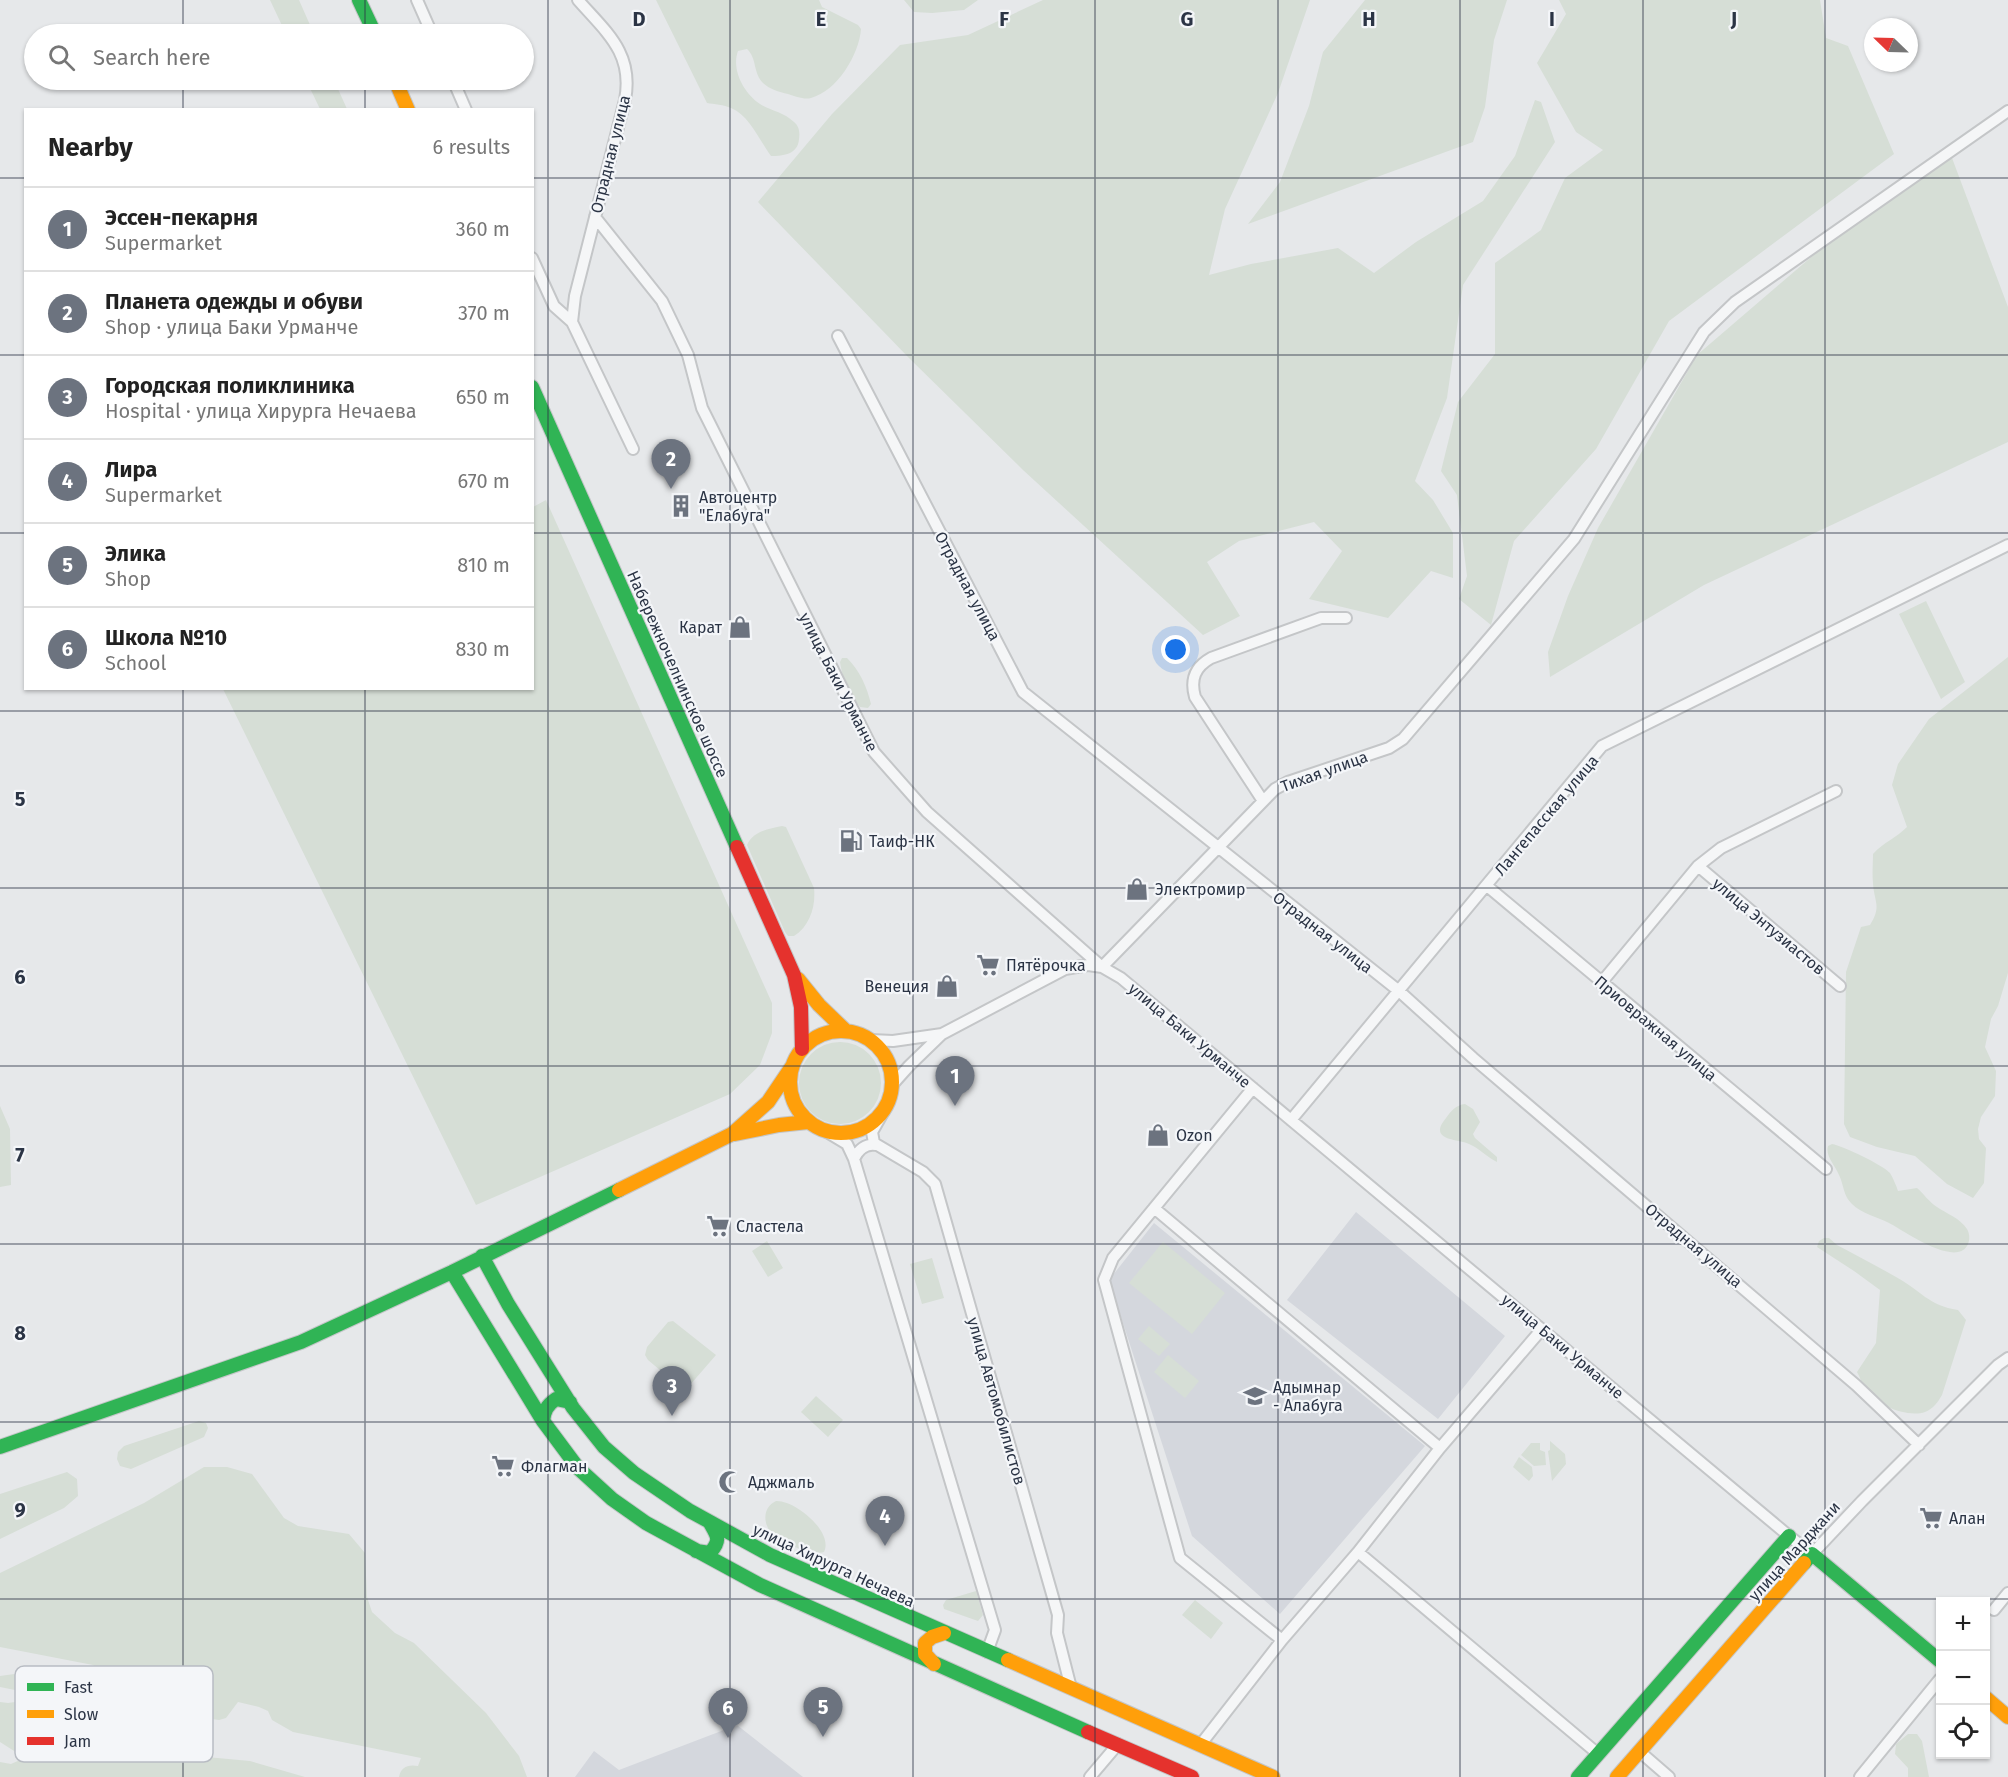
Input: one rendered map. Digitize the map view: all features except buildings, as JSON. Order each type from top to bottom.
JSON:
[{"type":"main road","points":[[359,0],[370,24]]},
{"type":"main road","points":[[399,90],[407,108]]},
{"type":"main road","name":"Набережночелнинское шоссе","points":[[534,391],[794,975],[801,1007],[802,1049]]},
{"type":"main road","name":"Набережночелнинское шоссе","points":[[794,975],[819,1005],[846,1031]]},
{"type":"main road","points":[[732,1134],[768,1102],[802,1049],[822,1035],[834,1031],[859,1034],[871,1040],[880,1049],[891,1072],[890,1098],[878,1118],[860,1130],[849,1133],[827,1132],[808,1122],[800,1113],[792,1096],[790,1077],[793,1065]]},
{"type":"main road","points":[[0,1447],[301,1342],[452,1272],[732,1134],[808,1122]]},
{"type":"main road","name":"улица Хирурга Нечаева","points":[[482,1257],[510,1308],[593,1434],[614,1456],[666,1496],[770,1556],[1273,1777]]},
{"type":"main road","points":[[452,1272],[543,1421],[578,1468],[592,1483],[646,1522],[760,1585],[1191,1777]]},
{"type":"main road","points":[[543,1421],[547,1405],[556,1399],[570,1402]]},
{"type":"main road","points":[[693,1550],[710,1553],[717,1545],[718,1536],[710,1523]]},
{"type":"main road","name":"улица Марджани","points":[[1578,1777],[1789,1536]]},
{"type":"main road","points":[[1812,1554],[1936,1657]]},
{"type":"main road","name":"улица Марджани","points":[[1617,1777],[1812,1554]]},
{"type":"main road","points":[[934,1664],[925,1654],[925,1643],[932,1637],[944,1633]]},
{"type":"main road","points":[[1990,1701],[2008,1717]]},
{"type":"main road","points":[[1240,1777],[1248,1770],[1256,1770]]},
{"type":"street","points":[[417,0],[428,24]]},
{"type":"street","name":"Отрадная улица","points":[[572,322],[575,296],[625,100],[627,78],[623,57],[618,47],[578,0]]},
{"type":"street","points":[[457,90],[465,108]]},
{"type":"street","name":"Тихая улица","points":[[1102,967],[1275,789],[1288,782],[1389,748],[1403,739],[1574,539],[1704,332],[1735,302],[2008,111]]},
{"type":"street","name":"улица Баки Урманче","points":[[594,217],[662,301],[688,355],[702,408],[874,752],[927,812],[1102,967],[1121,978],[1812,1554]]},
{"type":"street","points":[[534,262],[554,306],[572,322],[633,449]]},
{"type":"street","name":"Отрадная улица","points":[[838,336],[1023,692],[1399,991],[1473,1058],[1856,1385],[1919,1444]]},
{"type":"street","name":"Лангепасская улица","points":[[1291,1120],[1602,746],[2008,545]]},
{"type":"street","points":[[1263,801],[1195,697],[1192,687],[1193,678],[1202,663],[1210,658],[1321,618],[1346,618]]},
{"type":"street","name":"улица Энтузиастов","points":[[1601,982],[1698,866],[1721,848],[1836,791]]},
{"type":"street","name":"улица Энтузиастов","points":[[1698,866],[1840,986]]},
{"type":"street","name":"Приовражная улица","points":[[1487,886],[1826,1169]]},
{"type":"street","points":[[892,1085],[942,1034],[1065,969],[1088,965],[1102,967]]},
{"type":"street","points":[[871,1040],[893,1041],[942,1034]]},
{"type":"street","points":[[1254,1088],[1113,1258],[1104,1280],[1180,1558],[1282,1640]]},
{"type":"street","points":[[854,1159],[865,1146],[876,1145],[872,1132],[885,1109]]},
{"type":"street","points":[[827,1132],[847,1144],[854,1159],[995,1630],[987,1652]]},
{"type":"street","name":"улица Автомобилистов","points":[[876,1145],[923,1172],[934,1184],[1058,1615],[1057,1634],[1071,1688]]},
{"type":"street","points":[[1154,1208],[1440,1448]]},
{"type":"street","points":[[1201,1744],[1282,1640],[1358,1552],[1440,1448],[1542,1329]]},
{"type":"street","name":"улица Марджани","points":[[1812,1554],[1998,1365],[2008,1358]]},
{"type":"street","points":[[1358,1552],[1597,1754]]},
{"type":"street","points":[[1994,1610],[2008,1593]]},
{"type":"street","points":[[1860,1777],[1936,1685]]},
{"type":"street","points":[[1090,1777],[1118,1744]]},
{"type":"street","points":[[1639,1751],[1669,1777]]},
{"type":"shaded area","points":[[270,0],[299,0],[310,24],[281,24]]},
{"type":"shaded area","points":[[656,0],[819,0],[822,7],[858,25],[861,29],[856,50],[845,71],[830,88],[811,98],[800,98],[768,87],[760,79],[747,49],[738,51],[736,66],[740,80],[749,94],[760,104],[790,119],[799,129],[798,144],[793,151],[785,155],[771,156],[749,122],[738,112],[725,106],[707,103]]},
{"type":"shaded area","points":[[904,0],[978,0],[964,10],[932,13],[914,12]]},
{"type":"shaded area","points":[[1043,0],[1310,0],[1278,93],[1225,209],[1209,275],[1251,264],[1338,248],[1374,273],[1416,242],[1483,201],[1515,156],[1535,100],[1541,102],[1555,142],[1463,285],[1447,398],[1415,481],[1433,500],[1453,533],[1453,578],[1431,571],[1388,618],[1309,599],[1342,551],[1314,522],[1239,541],[1207,562],[1240,616],[1203,635],[1023,470],[909,358],[758,202],[832,114],[900,45],[968,35]]},
{"type":"shaded area","points":[[1365,0],[1507,0],[1494,40],[1485,107],[1473,142],[1248,224],[1280,182],[1309,106],[1323,52]]},
{"type":"shaded area","points":[[1559,0],[1820,0],[1826,38],[1848,46],[1894,154],[1669,321],[1596,449],[1514,541],[1491,625],[1459,599],[1467,576],[1457,495],[1441,471],[1458,402],[1495,354],[1495,263],[1541,230],[1565,178],[1603,150],[1576,132],[1537,63],[1566,14]]},
{"type":"shaded area","points":[[311,90],[338,90],[347,108],[320,108]]},
{"type":"shaded area","points":[[1952,158],[2008,307],[2008,442],[1704,585],[1550,677],[1548,652],[1568,596],[1598,528],[1697,355],[1830,241]]},
{"type":"shaded area","points":[[546,500],[772,1003],[772,1033],[760,1065],[730,1094],[476,1205],[223,690],[534,690],[534,506]]},
{"type":"shaded area","points":[[1926,601],[1965,682],[1941,699],[1899,614]]},
{"type":"shaded area","points":[[2008,657],[2008,973],[1998,1006],[1991,1019],[1985,1047],[1996,1071],[1995,1096],[1981,1117],[1978,1129],[1979,1139],[1986,1148],[1984,1183],[1973,1198],[1947,1184],[1915,1156],[1877,1147],[1850,1137],[1844,1124],[1846,972],[1861,927],[1870,925],[1876,913],[1873,854],[1907,827],[1892,785],[1898,764],[1929,719]]},
{"type":"shaded area","points":[[842,658],[847,658],[856,668],[871,704],[868,708],[860,707],[850,692],[841,668]]},
{"type":"shaded area","points":[[782,826],[786,827],[814,888],[811,915],[800,932],[794,936],[788,936],[785,932],[747,845],[757,834]]},
{"type":"shaded area","points":[[840,1042],[856,1045],[869,1054],[878,1067],[881,1083],[878,1099],[869,1112],[856,1121],[840,1124],[824,1121],[811,1112],[802,1099],[799,1083],[802,1067],[811,1054],[824,1045]]},
{"type":"shaded area","points":[[1465,1104],[1473,1109],[1480,1122],[1473,1134],[1475,1138],[1497,1157],[1497,1162],[1473,1146],[1442,1135],[1441,1126],[1448,1115],[1456,1107]]},
{"type":"shaded area","points":[[0,1106],[10,1129],[11,1185],[0,1187]]},
{"type":"shaded area","points":[[1832,1144],[1880,1165],[1890,1173],[1898,1191],[1917,1188],[1934,1205],[1964,1225],[1969,1235],[1967,1246],[1960,1251],[1940,1250],[1856,1207],[1847,1198],[1839,1175],[1829,1157],[1827,1150]]},
{"type":"shaded area","points":[[1356,1212],[1505,1336],[1438,1419],[1287,1300]]},
{"type":"shaded area","name":"Адымнар - Алабуга","points":[[1154,1223],[1425,1446],[1280,1614],[1192,1536],[1109,1280]]},
{"type":"shaded area","points":[[1829,1238],[1837,1245],[1896,1277],[1939,1305],[1958,1310],[1966,1320],[1942,1395],[1928,1411],[1909,1413],[1892,1409],[1876,1400],[1865,1389],[1857,1372],[1876,1343],[1880,1290],[1817,1247],[1819,1241]]},
{"type":"shaded area","points":[[767,1241],[783,1268],[768,1277],[752,1251]]},
{"type":"shaded area","points":[[1163,1242],[1225,1293],[1192,1334],[1129,1283]]},
{"type":"shaded area","points":[[932,1258],[944,1298],[922,1304],[910,1264]]},
{"type":"shaded area","points":[[673,1321],[716,1355],[690,1385],[684,1380],[679,1386],[645,1355],[647,1347],[668,1322]]},
{"type":"shaded area","points":[[1149,1326],[1170,1344],[1159,1356],[1138,1339]]},
{"type":"shaded area","points":[[1168,1355],[1199,1381],[1185,1398],[1154,1372]]},
{"type":"shaded area","points":[[816,1396],[843,1420],[828,1437],[801,1412]]},
{"type":"shaded area","points":[[199,1421],[206,1423],[208,1428],[204,1437],[131,1469],[120,1466],[117,1459],[118,1452],[124,1446]]},
{"type":"shaded area","points":[[1550,1441],[1565,1454],[1566,1464],[1552,1481],[1548,1451]]},
{"type":"shaded area","points":[[1531,1443],[1540,1443],[1540,1450],[1545,1452],[1546,1465],[1534,1466],[1521,1455]]},
{"type":"shaded area","points":[[1519,1457],[1532,1467],[1533,1476],[1529,1481],[1513,1467]]},
{"type":"shaded area","points":[[204,1467],[227,1467],[252,1474],[284,1518],[298,1526],[349,1534],[365,1553],[367,1597],[372,1612],[395,1633],[414,1643],[486,1713],[519,1756],[527,1777],[399,1777],[401,1771],[406,1767],[418,1766],[421,1758],[293,1732],[272,1720],[268,1711],[238,1702],[226,1718],[213,1719],[213,1666],[94,1666],[0,1647],[0,1573],[144,1503]]},
{"type":"shaded area","points":[[67,1472],[77,1479],[78,1496],[64,1508],[0,1539],[0,1494]]},
{"type":"shaded area","points":[[776,1501],[793,1506],[811,1519],[823,1535],[826,1544],[824,1552],[800,1549],[779,1540],[771,1533],[765,1518],[768,1508]]},
{"type":"shaded area","points":[[976,1591],[983,1615],[978,1621],[944,1609],[943,1605],[946,1600]]},
{"type":"shaded area","points":[[1195,1600],[1223,1623],[1211,1639],[1182,1615]]},
{"type":"shaded area","points":[[15,1674],[15,1690],[0,1687],[0,1676]]},
{"type":"shaded area","points":[[0,1702],[15,1702],[15,1752],[0,1742]]},
{"type":"shaded area","points":[[737,1725],[803,1777],[575,1777],[594,1751],[619,1770]]},
{"type":"shaded area","points":[[1908,1734],[1917,1734],[1922,1741],[1929,1777],[1908,1777],[1908,1768],[1895,1754],[1896,1744]]},
{"type":"shaded area","points":[[213,1758],[250,1761],[305,1777],[0,1777],[0,1762],[11,1764],[16,1762],[213,1762]]},
{"type":"traffic: fast","points":[[359,0],[370,24]]},
{"type":"traffic: fast","points":[[534,391],[737,847]]},
{"type":"traffic: fast","points":[[0,1447],[301,1342],[452,1272],[619,1190]]},
{"type":"traffic: fast","points":[[482,1256],[508,1304],[573,1408],[604,1447],[634,1473],[690,1511],[770,1555],[1008,1660]]},
{"type":"traffic: fast","points":[[452,1272],[543,1421],[578,1468],[612,1499],[646,1523],[760,1585],[1088,1732]]},
{"type":"traffic: fast","points":[[543,1421],[546,1409],[556,1399],[570,1402]]},
{"type":"traffic: fast","points":[[696,1551],[710,1553],[716,1545],[716,1535],[710,1523]]},
{"type":"traffic: fast","points":[[1578,1777],[1789,1536]]},
{"type":"traffic: fast","points":[[1804,1563],[1812,1554],[1936,1658]]},
{"type":"traffic: slow","points":[[399,90],[407,108]]},
{"type":"traffic: slow","points":[[798,979],[819,1005],[846,1031]]},
{"type":"traffic: slow","points":[[841,1031],[861,1035],[877,1046],[888,1062],[892,1082],[888,1102],[877,1118],[861,1129],[841,1133],[821,1129],[805,1118],[794,1102],[790,1082],[794,1062],[805,1046],[821,1035],[841,1031]]},
{"type":"traffic: slow","points":[[619,1190],[732,1134],[768,1102],[793,1065]]},
{"type":"traffic: slow","points":[[735,1134],[808,1122]]},
{"type":"traffic: slow","points":[[1617,1777],[1804,1563]]},
{"type":"traffic: slow","points":[[934,1664],[925,1654],[925,1643],[932,1637],[944,1633]]},
{"type":"traffic: slow","points":[[1008,1660],[1273,1777]]},
{"type":"traffic: slow","points":[[1990,1701],[2008,1717]]},
{"type":"traffic: jam","points":[[737,847],[794,975],[801,1007],[802,1049]]},
{"type":"traffic: jam","points":[[1088,1732],[1192,1777]]},
{"type":"place","name":"Планета одежды и обуви","points":[[671,489]]},
{"type":"place","name":"Автоцентр \"Елабуга\"","points":[[681,506]]},
{"type":"place","name":"Карат","points":[[740,627]]},
{"type":"place","name":"Таиф-НК","points":[[851,841]]},
{"type":"place","name":"Электромир","points":[[1137,889]]},
{"type":"place","name":"Пятёрочка","points":[[988,965]]},
{"type":"place","name":"Венеция","points":[[947,986]]},
{"type":"place","name":"Эссен-пекарня","points":[[955,1106]]},
{"type":"place","name":"Ozon","points":[[1158,1135]]},
{"type":"place","name":"Сластела","points":[[718,1226]]},
{"type":"place","name":"Адымнар - Алабуга","points":[[1255,1396]]},
{"type":"place","name":"Городская поликлиника","points":[[672,1416]]},
{"type":"place","name":"Флагман","points":[[503,1466]]},
{"type":"place","name":"Аджмаль","points":[[730,1482]]},
{"type":"place","name":"Алан","points":[[1931,1518]]},
{"type":"place","name":"Лира","points":[[885,1546]]},
{"type":"place","name":"Элика","points":[[823,1737]]},
{"type":"place","name":"Школа №10","points":[[728,1738]]}]
